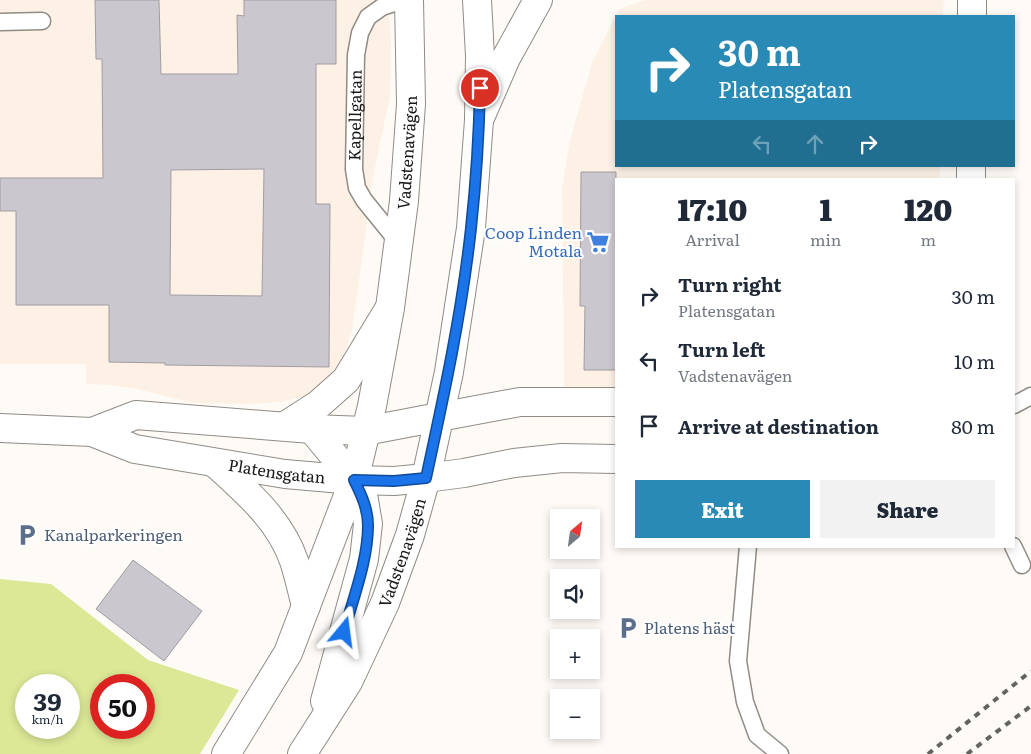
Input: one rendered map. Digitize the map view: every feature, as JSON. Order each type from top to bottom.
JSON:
[{"type":"main road","name":"Vadstenavägen","points":[[226,754],[288,652],[354,480],[372,406],[390,308],[404,201],[410,104],[409,0]]},
{"type":"main road","name":"Vadstenavägen","points":[[309,744],[348,682],[385,604],[410,535],[426,478],[459,311],[471,228],[479,120],[480,56],[477,0]]},
{"type":"main road","points":[[479,120],[506,58],[538,0]]},
{"type":"main road","points":[[972,0],[972,15]]},
{"type":"main road","points":[[284,426],[318,404],[346,380],[390,308]]},
{"type":"main road","name":"Platensgatan","points":[[92,432],[136,414],[312,429],[365,431],[520,402],[615,402]]},
{"type":"main road","name":"Platensgatan","points":[[0,428],[92,432],[135,449],[285,474],[354,480],[394,481],[426,478],[514,463],[562,458],[615,459]]},
{"type":"main road","name":"Vadstenavägen","points":[[309,744],[364,559],[368,524],[364,500],[354,480],[312,429]]},
{"type":"main road","points":[[215,462],[250,495],[276,526],[294,560],[306,606]]},
{"type":"lane","name":"Kapellgatan","points":[[398,242],[364,200],[357,188],[354,169],[356,55],[360,33],[368,17],[382,7],[404,0]]},
{"type":"lane","points":[[0,22],[42,21]]},
{"type":"lane","points":[[1015,404],[1031,396]]},
{"type":"lane","points":[[748,548],[738,661],[745,702],[757,735],[780,754]]},
{"type":"lane","points":[[1015,548],[1022,565]]},
{"type":"shaded area","points":[[0,0],[388,0],[391,40],[390,96],[374,172],[352,331],[344,354],[328,381],[308,395],[281,402],[248,404],[193,403],[137,389],[86,384],[86,364],[0,364]]},
{"type":"shaded area","points":[[645,0],[944,0],[943,15],[616,15],[619,9]]},
{"type":"shaded area","points":[[615,17],[615,167],[940,167],[940,178],[615,178],[615,392],[564,391],[562,187],[570,140],[592,63]]},
{"type":"green space","points":[[0,579],[51,584],[148,660],[239,690],[200,754],[0,754]]},
{"type":"building","points":[[95,0],[159,0],[161,74],[238,74],[237,15],[244,16],[244,0],[336,0],[336,64],[316,64],[316,204],[330,204],[329,367],[165,365],[165,363],[109,362],[109,305],[16,305],[16,211],[0,211],[0,178],[103,178],[102,59],[96,59]],"holes":[[[264,169],[262,296],[170,295],[171,170]]]},
{"type":"building","name":"Coop Linden Motala","points":[[581,172],[616,172],[615,370],[584,370],[585,306],[580,306]]},
{"type":"building","points":[[133,560],[202,611],[164,661],[96,609]]},
{"type":"railway","points":[[928,754],[1031,671]]},
{"type":"railway","points":[[967,754],[1031,706]]},
{"type":"place","name":"Coop Linden Motala","points":[[598,242]]},
{"type":"place","name":"Kanalparkeringen","points":[[27,535]]},
{"type":"place","name":"Platens häst","points":[[628,628]]},
{"type":"route","points":[[344,632],[364,559],[368,524],[364,500],[354,480],[394,481],[426,478],[459,311],[471,228],[480,88]]}]
